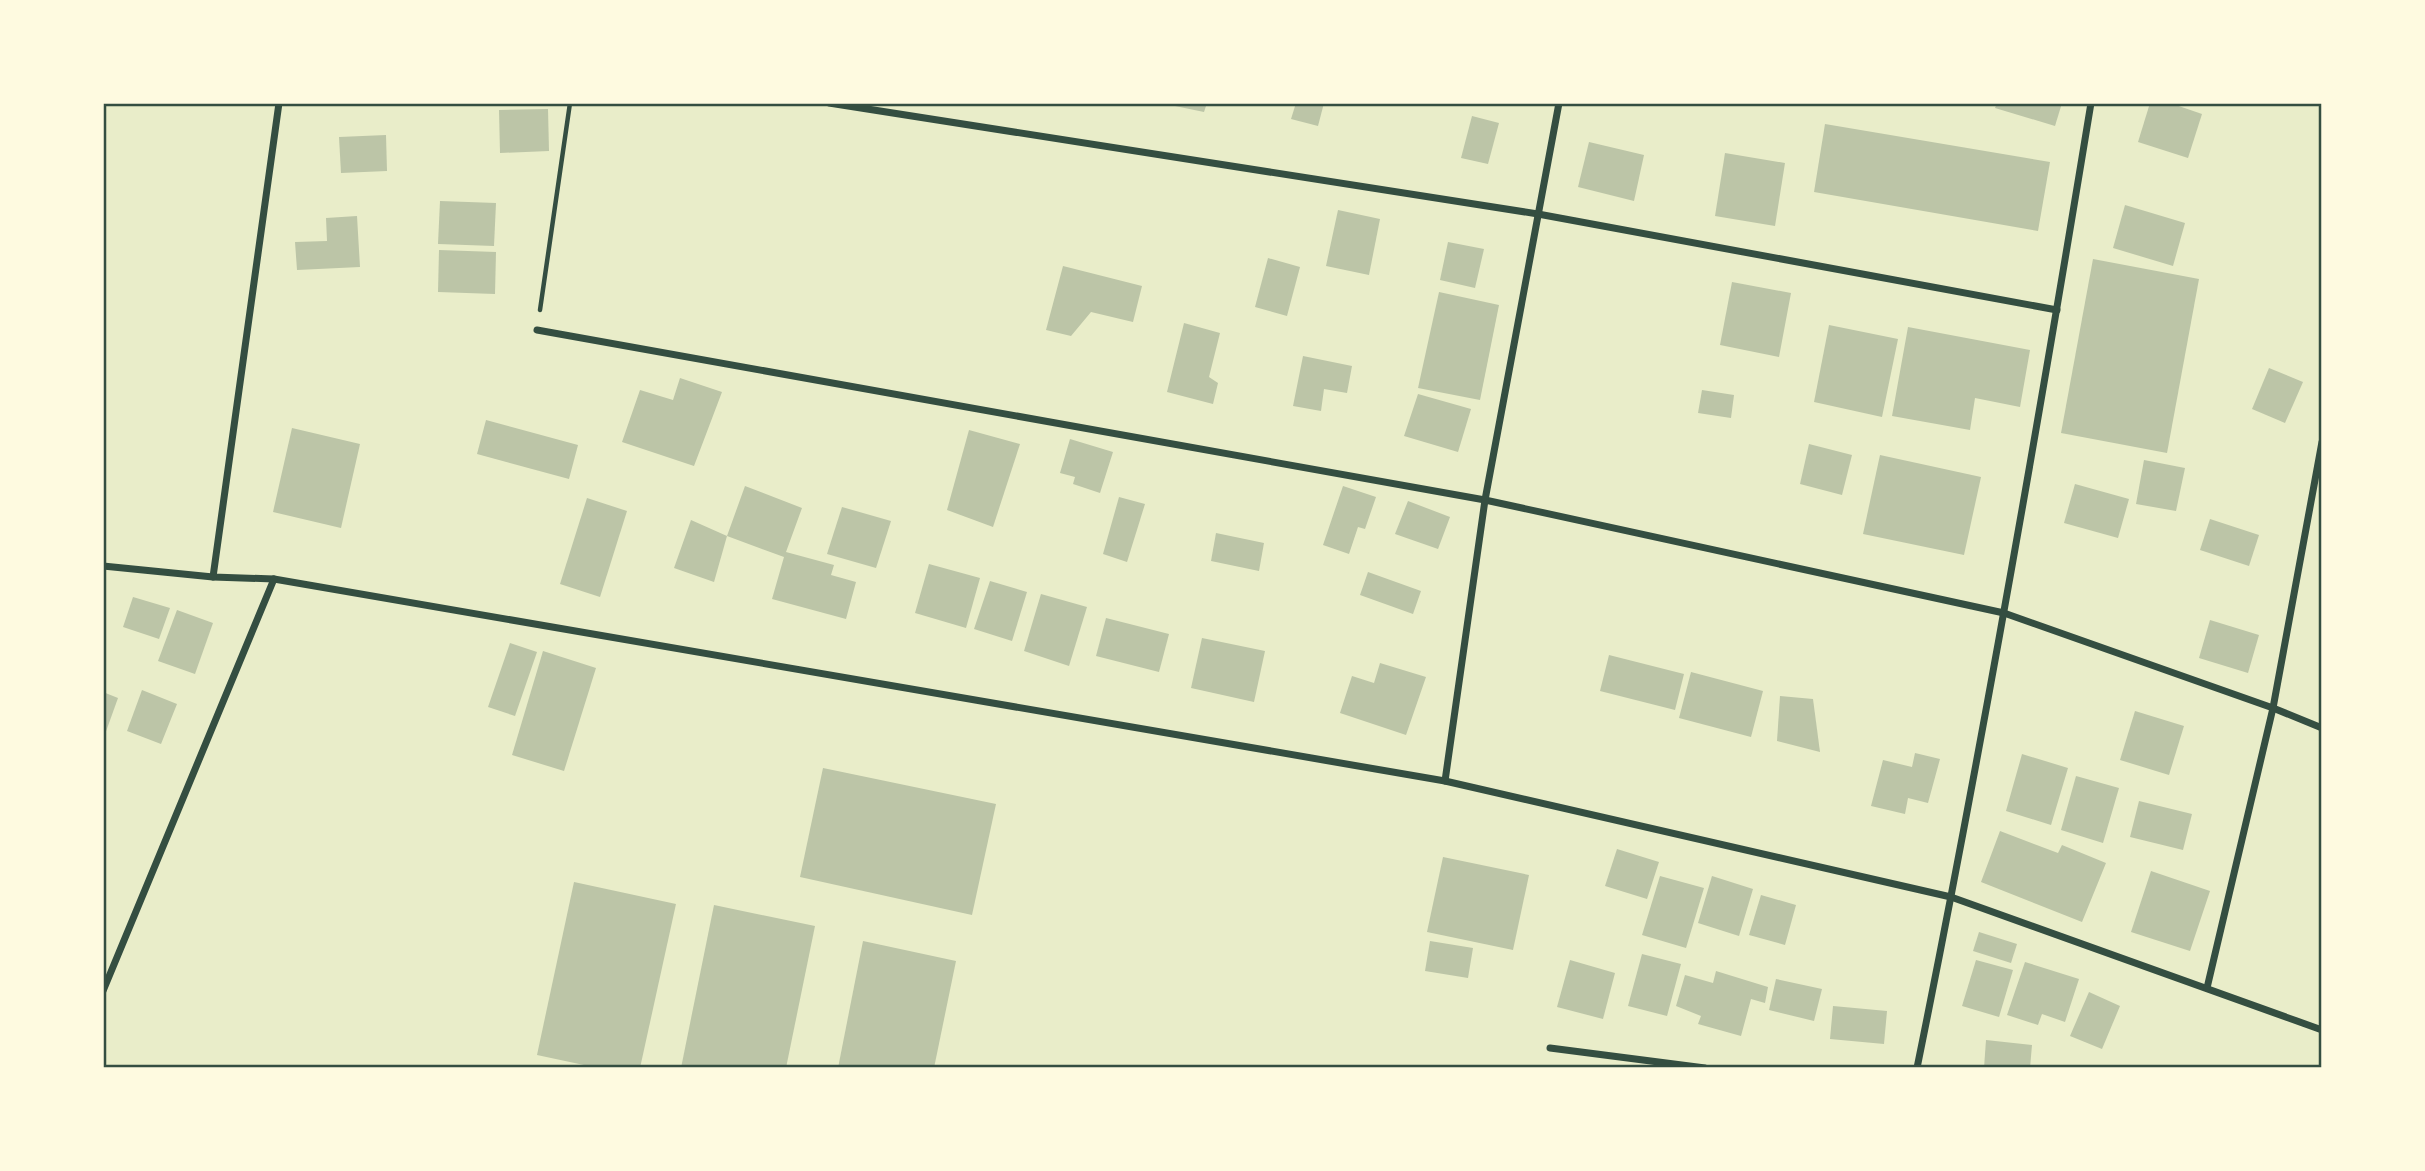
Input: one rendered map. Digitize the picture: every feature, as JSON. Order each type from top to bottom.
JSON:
[{"type":"street","points":[[213,577],[279,103]]},
{"type":"street","points":[[828,103],[1538,214],[2057,310]]},
{"type":"street","points":[[1445,781],[1485,500],[1559,103]]},
{"type":"street","points":[[1917,1068],[2004,613],[2091,103]]},
{"type":"street","points":[[537,330],[1485,500],[2004,613],[2273,708],[2322,728]]},
{"type":"street","points":[[2207,988],[2273,708],[2322,442]]},
{"type":"street","points":[[103,566],[213,577],[274,579],[1445,781],[1951,897],[2322,1030]]},
{"type":"street","points":[[103,991],[274,579]]},
{"type":"street","points":[[1550,1048],[1704,1068]]},
{"type":"path","points":[[537,330],[570,103]]},
{"type":"building","points":[[1176,103],[1207,103],[1204,112],[1175,106]]},
{"type":"building","points":[[1296,103],[1324,103],[1318,126],[1291,119]]},
{"type":"building","points":[[1997,103],[2062,103],[2055,126],[1995,108]]},
{"type":"building","points":[[2150,103],[2170,103],[2202,114],[2188,158],[2138,142]]},
{"type":"building","points":[[548,109],[549,151],[500,153],[499,110]]},
{"type":"building","points":[[1472,116],[1499,123],[1488,164],[1461,158]]},
{"type":"building","points":[[1825,124],[2050,162],[2038,231],[1814,192]]},
{"type":"building","points":[[386,135],[387,171],[341,173],[339,137]]},
{"type":"building","points":[[1589,142],[1644,155],[1634,201],[1578,187]]},
{"type":"building","points":[[1725,153],[1785,163],[1775,226],[1715,216]]},
{"type":"building","points":[[440,201],[496,203],[494,246],[438,244]]},
{"type":"building","points":[[2125,205],[2185,223],[2173,266],[2113,248]]},
{"type":"building","points":[[1338,210],[1380,219],[1369,275],[1326,266]]},
{"type":"building","points":[[357,216],[360,267],[297,270],[295,242],[327,241],[326,218]]},
{"type":"building","points":[[1448,242],[1484,249],[1475,288],[1440,280]]},
{"type":"building","points":[[439,250],[496,252],[495,294],[438,292]]},
{"type":"building","points":[[1268,258],[1300,267],[1287,316],[1255,307]]},
{"type":"building","points":[[2093,259],[2199,279],[2167,453],[2061,433]]},
{"type":"building","points":[[1063,266],[1142,286],[1133,322],[1091,312],[1071,336],[1046,330]]},
{"type":"building","points":[[1732,282],[1791,293],[1779,357],[1720,345]]},
{"type":"building","points":[[1439,292],[1499,305],[1480,400],[1418,388]]},
{"type":"building","points":[[1184,323],[1220,333],[1209,377],[1218,383],[1213,404],[1167,392]]},
{"type":"building","points":[[1829,325],[1898,339],[1882,417],[1814,402]]},
{"type":"building","points":[[1908,327],[2030,350],[2020,407],[1975,398],[1970,430],[1892,416]]},
{"type":"building","points":[[1303,356],[1352,366],[1347,393],[1324,389],[1321,411],[1293,406]]},
{"type":"building","points":[[2269,368],[2303,382],[2285,423],[2252,409]]},
{"type":"building","points":[[680,378],[722,392],[694,466],[622,442],[640,390],[673,400]]},
{"type":"building","points":[[1702,390],[1734,395],[1731,418],[1698,413]]},
{"type":"building","points":[[1418,394],[1471,409],[1458,452],[1404,436]]},
{"type":"building","points":[[486,420],[578,445],[569,479],[477,454]]},
{"type":"building","points":[[292,428],[360,444],[341,528],[273,512]]},
{"type":"building","points":[[969,430],[1020,444],[993,527],[947,510]]},
{"type":"building","points":[[1070,439],[1113,452],[1100,493],[1073,484],[1075,477],[1060,473]]},
{"type":"building","points":[[1809,444],[1852,455],[1842,495],[1800,484]]},
{"type":"building","points":[[1880,455],[1981,477],[1964,555],[1863,534]]},
{"type":"building","points":[[2144,460],[2185,468],[2176,511],[2136,504]]},
{"type":"building","points":[[2075,484],[2129,499],[2118,538],[2064,523]]},
{"type":"building","points":[[745,486],[802,508],[786,552],[834,565],[831,575],[856,582],[846,619],[772,599],[784,557],[727,536]]},
{"type":"building","points":[[1343,486],[1376,497],[1365,529],[1358,527],[1349,554],[1323,545]]},
{"type":"building","points":[[1119,497],[1145,504],[1127,562],[1103,554]]},
{"type":"building","points":[[587,498],[627,511],[600,597],[560,584]]},
{"type":"building","points":[[1408,501],[1450,517],[1438,549],[1395,534]]},
{"type":"building","points":[[842,507],[891,521],[876,568],[827,554]]},
{"type":"building","points":[[2210,519],[2259,535],[2249,566],[2200,550]]},
{"type":"building","points":[[691,520],[727,536],[714,582],[674,568]]},
{"type":"building","points":[[1216,533],[1264,543],[1259,571],[1211,561]]},
{"type":"building","points":[[929,564],[980,578],[966,628],[915,613]]},
{"type":"building","points":[[1368,572],[1421,591],[1413,614],[1360,595]]},
{"type":"building","points":[[990,581],[1027,592],[1012,641],[974,629]]},
{"type":"building","points":[[1041,594],[1087,607],[1069,666],[1024,651]]},
{"type":"building","points":[[133,597],[170,608],[159,639],[123,627]]},
{"type":"building","points":[[177,610],[213,623],[195,674],[158,661]]},
{"type":"building","points":[[1106,618],[1169,634],[1159,672],[1096,656]]},
{"type":"building","points":[[2210,620],[2259,635],[2248,673],[2199,658]]},
{"type":"building","points":[[1202,638],[1265,651],[1254,702],[1191,688]]},
{"type":"building","points":[[510,643],[537,652],[515,716],[488,707]]},
{"type":"building","points":[[543,651],[596,668],[564,771],[512,755]]},
{"type":"building","points":[[1609,655],[1684,674],[1675,710],[1600,691]]},
{"type":"building","points":[[1380,663],[1426,677],[1406,735],[1340,713],[1352,676],[1374,683]]},
{"type":"building","points":[[1691,672],[1763,691],[1751,737],[1679,718]]},
{"type":"building","points":[[142,690],[177,704],[161,744],[127,731]]},
{"type":"building","points":[[103,692],[118,698],[104,737],[103,736]]},
{"type":"building","points":[[1780,696],[1813,699],[1820,752],[1777,741]]},
{"type":"building","points":[[2135,711],[2184,726],[2169,775],[2120,760]]},
{"type":"building","points":[[1915,753],[1940,759],[1928,803],[1908,798],[1905,814],[1871,806],[1883,760],[1912,767]]},
{"type":"building","points":[[2022,754],[2068,768],[2051,825],[2006,811]]},
{"type":"building","points":[[823,768],[996,804],[972,915],[800,877]]},
{"type":"building","points":[[2076,776],[2119,788],[2103,843],[2061,830]]},
{"type":"building","points":[[2139,801],[2192,814],[2183,850],[2130,837]]},
{"type":"building","points":[[2000,831],[2058,853],[2062,845],[2106,863],[2082,922],[1981,882]]},
{"type":"building","points":[[1617,849],[1659,862],[1647,899],[1605,886]]},
{"type":"building","points":[[1443,857],[1529,875],[1513,950],[1427,932]]},
{"type":"building","points":[[2151,871],[2210,891],[2190,951],[2131,932]]},
{"type":"building","points":[[1660,876],[1704,888],[1686,948],[1642,935]]},
{"type":"building","points":[[1712,876],[1753,889],[1739,936],[1698,923]]},
{"type":"building","points":[[574,882],[676,904],[640,1068],[598,1068],[537,1055]]},
{"type":"building","points":[[1761,895],[1796,905],[1785,945],[1749,935]]},
{"type":"building","points":[[714,905],[815,926],[786,1068],[681,1068]]},
{"type":"building","points":[[1979,932],[2017,944],[2011,963],[1973,951]]},
{"type":"building","points":[[863,941],[956,961],[934,1068],[838,1068]]},
{"type":"building","points":[[1430,941],[1473,948],[1468,978],[1425,971]]},
{"type":"building","points":[[1642,954],[1681,964],[1667,1016],[1628,1006]]},
{"type":"building","points":[[1570,960],[1615,973],[1603,1019],[1557,1007]]},
{"type":"building","points":[[1976,960],[2013,970],[1999,1017],[1962,1006]]},
{"type":"building","points":[[2025,962],[2079,979],[2065,1022],[2042,1014],[2038,1025],[2007,1015]]},
{"type":"building","points":[[1716,971],[1768,987],[1765,1003],[1751,999],[1741,1036],[1698,1024],[1701,1016],[1676,1006],[1685,975],[1713,983]]},
{"type":"building","points":[[1776,979],[1822,989],[1814,1021],[1769,1010]]},
{"type":"building","points":[[2089,992],[2120,1006],[2102,1049],[2070,1036]]},
{"type":"building","points":[[1833,1006],[1887,1011],[1884,1044],[1830,1039]]},
{"type":"building","points":[[1986,1040],[2032,1045],[2030,1068],[1984,1068]]}]
